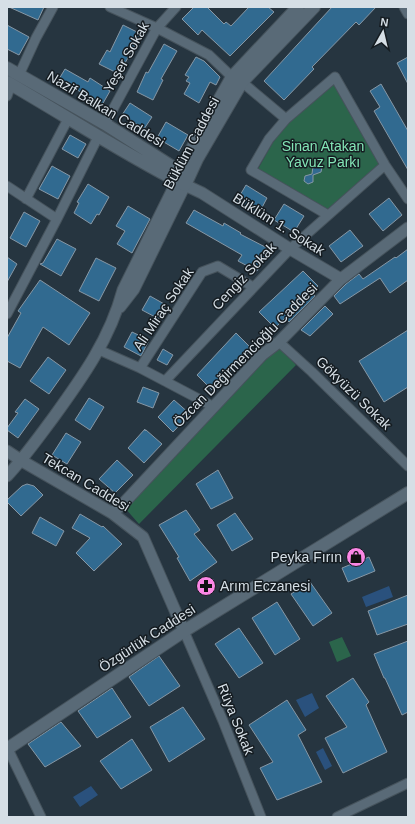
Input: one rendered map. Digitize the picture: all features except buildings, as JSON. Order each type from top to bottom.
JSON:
[{"type":"main road","name":"Büklüm Caddesi","points":[[183,178],[197,159],[237,80],[298,7]]},
{"type":"main road","name":"Büklüm Caddesi","points":[[237,80],[314,7]]},
{"type":"main road","name":"Nazif Balkan Caddesi","points":[[7,68],[105,124],[183,178]]},
{"type":"main road","name":"Nazif Balkan Caddesi","points":[[8,88],[68,119],[98,137],[183,178]]},
{"type":"main road","name":"Özgürlük Caddesi","points":[[7,748],[184,632],[408,493]]},
{"type":"street","points":[[20,75],[36,38],[53,7]]},
{"type":"street","points":[[110,7],[157,28],[209,55],[237,80],[286,119]]},
{"type":"street","name":"Yeşer Sokak","points":[[105,124],[157,28],[176,7]]},
{"type":"street","points":[[404,7],[408,14]]},
{"type":"street","points":[[328,215],[251,170],[269,138],[286,119],[335,77],[386,165],[408,199]]},
{"type":"street","points":[[26,199],[68,119]]},
{"type":"street","points":[[7,314],[57,220],[98,137]]},
{"type":"street","name":"Cengiz Sokak","points":[[165,381],[290,249],[386,165]]},
{"type":"street","name":"Büklüm 1. Sokak","points":[[183,178],[202,193],[290,249],[342,279]]},
{"type":"street","name":"Büklüm Caddesi","points":[[7,476],[22,461],[71,393],[99,350],[118,310],[134,289],[183,178]]},
{"type":"street","points":[[7,186],[57,220]]},
{"type":"street","name":"Özcan Değirmencioğlu Caddesi","points":[[112,513],[122,505],[262,355],[279,342],[342,279],[408,228]]},
{"type":"street","name":"Ali Miraç Sokak","points":[[140,368],[202,272],[218,266],[253,287]]},
{"type":"street","name":"Gökyüzü Sokak","points":[[279,342],[312,372],[408,466]]},
{"type":"street","points":[[99,350],[140,368],[214,407]]},
{"type":"street","name":"Tekcan Caddesi","points":[[7,451],[112,513],[143,537],[184,632]]},
{"type":"street","name":"Rüya Sokak","points":[[184,632],[223,721],[261,817]]},
{"type":"street","points":[[7,748],[41,817]]},
{"type":"street","points":[[337,817],[408,783]]},
{"type":"green space","name":"Sinan Atakan Yavuz Parkı","points":[[334,84],[381,163],[327,210],[258,169],[273,142],[287,124]]},
{"type":"green space","points":[[279,346],[296,365],[139,524],[124,507]]},
{"type":"green space","points":[[342,637],[351,656],[337,662],[329,642]]},
{"type":"water","points":[[389,586],[393,597],[366,607],[362,597]]},
{"type":"water","points":[[312,693],[319,708],[305,717],[296,700]]},
{"type":"water","points":[[323,748],[332,766],[325,770],[316,752]]},
{"type":"water","points":[[91,786],[98,795],[80,807],[73,797]]},
{"type":"place","name":"Peyka Fırın","points":[[356,557]]},
{"type":"place","name":"Arım Eczanesi","points":[[206,586]]}]
